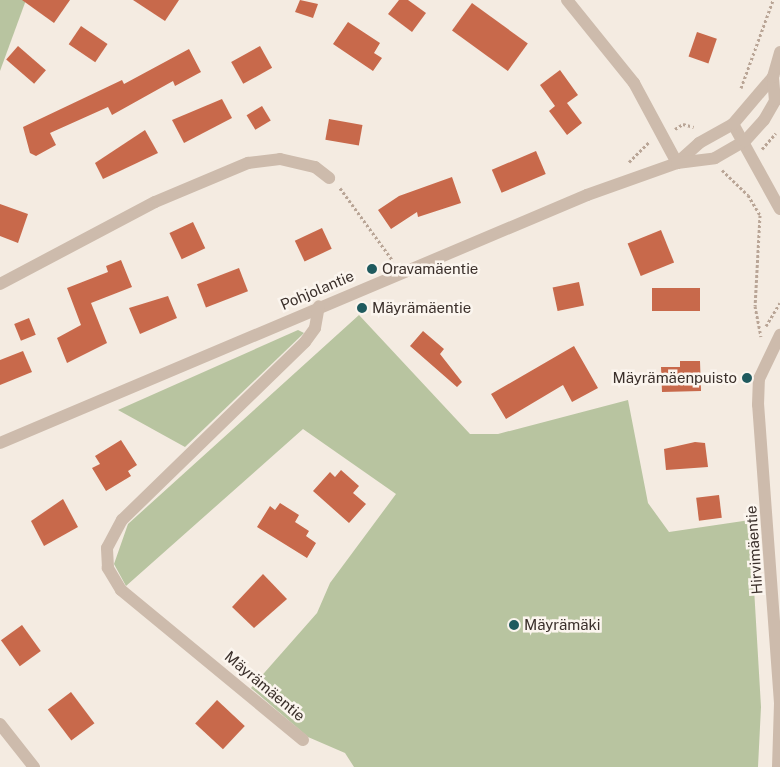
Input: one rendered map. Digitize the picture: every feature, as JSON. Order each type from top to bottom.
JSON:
[{"type":"street","points":[[567,0],[634,84],[677,163]]},
{"type":"street","name":"Pohjolantie","points":[[0,443],[398,273],[677,163],[702,162],[745,141],[775,101],[773,77],[780,52]]},
{"type":"street","name":"Pohjolantie","points":[[677,163],[698,144],[733,124],[773,77]]},
{"type":"street","points":[[733,124],[745,141],[780,209]]},
{"type":"street","points":[[0,284],[155,202],[248,163],[280,159],[315,167],[329,178]]},
{"type":"street","name":"Mäyrämäentie","points":[[304,740],[121,590],[108,568],[107,548],[122,520],[305,342],[315,328],[319,306]]},
{"type":"street","name":"Hirvimäentie","points":[[778,767],[780,703],[758,405],[759,379],[780,335]]},
{"type":"street","points":[[0,724],[34,767]]},
{"type":"path","points":[[739,94],[773,0]]},
{"type":"path","points":[[683,124],[698,128],[705,124]]},
{"type":"path","points":[[764,148],[780,127]]},
{"type":"path","points":[[723,173],[748,195],[760,215],[755,306],[760,336]]},
{"type":"path","points":[[329,178],[388,251],[398,273]]},
{"type":"green space","points":[[0,0],[26,0],[0,71]]},
{"type":"green space","points":[[359,315],[470,434],[498,434],[628,400],[648,503],[669,532],[750,520],[761,707],[758,767],[354,767],[345,753],[308,737],[251,688],[317,613],[330,583],[396,494],[303,429],[126,586],[114,564],[128,524]]},
{"type":"green space","points":[[298,330],[304,333],[185,447],[118,410]]},
{"type":"building","points":[[22,0],[70,0],[54,23]]},
{"type":"building","points":[[133,0],[179,0],[165,21]]},
{"type":"building","points":[[300,0],[318,4],[313,18],[295,12]]},
{"type":"building","points":[[399,0],[408,0],[426,13],[412,32],[388,14]]},
{"type":"building","points":[[472,3],[528,44],[508,71],[452,31]]},
{"type":"building","points":[[348,22],[380,43],[374,53],[382,58],[373,71],[333,44]]},
{"type":"building","points":[[81,26],[108,44],[95,62],[69,44]]},
{"type":"building","points":[[697,32],[717,39],[708,63],[689,57]]},
{"type":"building","points":[[18,46],[46,70],[34,84],[6,60]]},
{"type":"building","points":[[260,46],[272,68],[243,84],[231,62]]},
{"type":"building","points":[[189,49],[201,72],[175,86],[173,81],[112,115],[108,107],[50,133],[56,145],[36,156],[30,153],[23,127],[122,80],[124,84]]},
{"type":"building","points":[[560,70],[578,95],[567,103],[582,123],[567,135],[549,111],[555,106],[540,85]]},
{"type":"building","points":[[222,99],[232,118],[184,143],[172,120]]},
{"type":"building","points":[[262,106],[271,121],[255,130],[247,115]]},
{"type":"building","points":[[329,119],[362,125],[359,146],[325,140]]},
{"type":"building","points":[[145,130],[158,153],[103,179],[95,163]]},
{"type":"building","points":[[536,151],[546,174],[502,193],[492,170]]},
{"type":"building","points":[[452,177],[461,203],[418,217],[417,212],[391,229],[378,210],[399,196]]},
{"type":"building","points":[[0,204],[28,214],[18,243],[0,236]]},
{"type":"building","points":[[193,222],[205,248],[182,259],[169,233]]},
{"type":"building","points":[[322,228],[332,249],[305,262],[295,241]]},
{"type":"building","points":[[661,230],[674,262],[641,276],[628,243]]},
{"type":"building","points":[[121,260],[132,287],[91,303],[107,343],[67,363],[57,338],[81,325],[67,288],[108,272],[106,266]]},
{"type":"building","points":[[239,268],[248,291],[206,307],[197,284]]},
{"type":"building","points":[[579,282],[584,305],[558,311],[553,288]]},
{"type":"building","points":[[652,288],[700,288],[700,311],[652,311]]},
{"type":"building","points":[[168,296],[177,318],[140,334],[129,308]]},
{"type":"building","points":[[29,318],[36,335],[21,341],[14,324]]},
{"type":"building","points":[[423,331],[444,349],[440,354],[462,382],[457,387],[410,346]]},
{"type":"building","points":[[574,346],[598,388],[572,402],[563,385],[506,419],[491,394]]},
{"type":"building","points":[[23,351],[32,372],[0,385],[0,360]]},
{"type":"building","points":[[680,361],[700,361],[701,391],[662,392],[661,367],[680,367]]},
{"type":"building","points":[[121,440],[137,465],[128,471],[131,476],[106,491],[92,468],[100,464],[95,456]]},
{"type":"building","points":[[695,442],[705,443],[708,467],[666,470],[664,449]]},
{"type":"building","points":[[341,470],[359,486],[353,493],[366,504],[349,523],[313,491],[330,472],[335,477]]},
{"type":"building","points":[[719,495],[722,518],[699,521],[696,498]]},
{"type":"building","points":[[63,499],[78,527],[44,546],[31,521]]},
{"type":"building","points":[[280,503],[299,515],[295,522],[309,531],[306,536],[316,543],[307,558],[257,527],[270,506],[275,510]]},
{"type":"building","points":[[263,574],[287,599],[254,628],[232,607]]},
{"type":"building","points":[[22,625],[41,651],[20,666],[1,640]]},
{"type":"building","points":[[71,692],[94,723],[71,741],[48,709]]},
{"type":"building","points":[[217,700],[245,726],[223,749],[195,723]]},
{"type":"place","name":"Oravamäentie","points":[[372,269]]},
{"type":"place","name":"Mäyrämäentie","points":[[362,308]]},
{"type":"place","name":"Mäyrämäenpuisto","points":[[747,378]]},
{"type":"place","name":"Mäyrämäki","points":[[514,625]]}]
